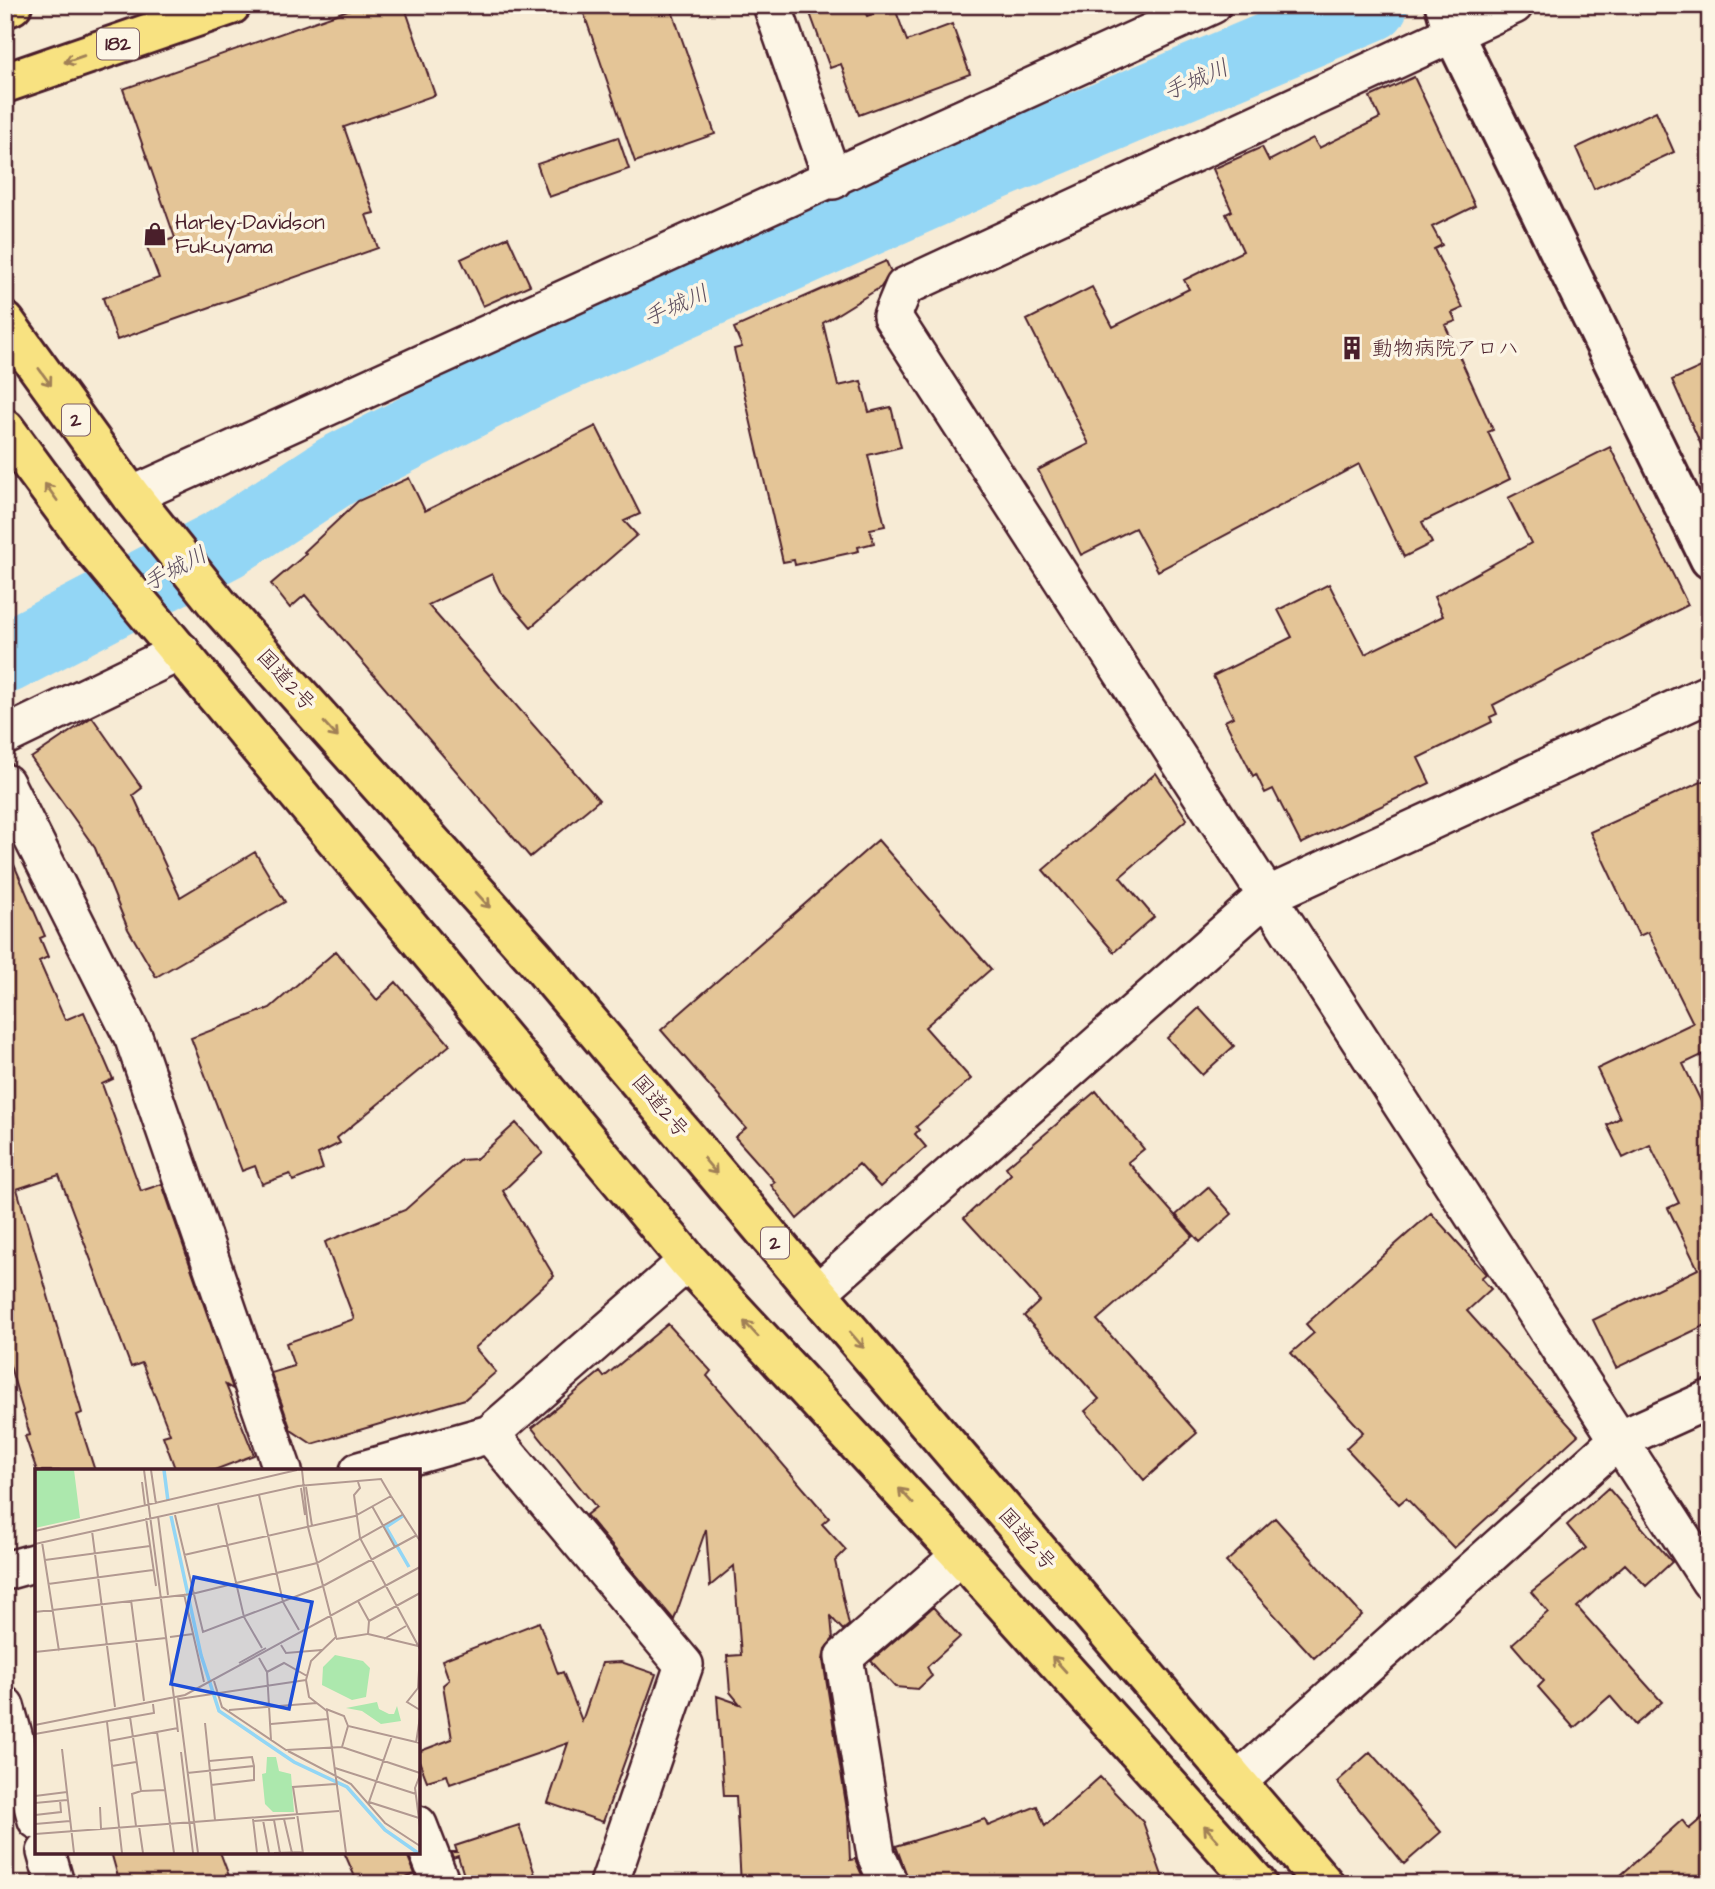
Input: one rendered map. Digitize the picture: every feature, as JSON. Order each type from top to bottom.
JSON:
[{"type":"highway","points":[[5,8],[12,5]]},
{"type":"highway","name":"182","points":[[5,83],[231,5]]},
{"type":"highway","name":"国道2号","points":[[5,322],[140,506],[220,607],[535,958],[817,1293],[1324,1884]]},
{"type":"highway","points":[[5,429],[92,548],[688,1261],[961,1555],[1257,1884]]},
{"type":"street","points":[[772,5],[833,180]]},
{"type":"street","points":[[140,506],[1212,5]]},
{"type":"street","points":[[1514,5],[1448,17],[904,287],[892,316],[1265,897],[1710,1581]]},
{"type":"street","points":[[1448,17],[1710,559]]},
{"type":"street","points":[[5,736],[173,643]]},
{"type":"street","points":[[817,1293],[1265,897],[1710,693]]},
{"type":"street","points":[[5,783],[134,1040],[282,1469]]},
{"type":"street","points":[[366,1469],[490,1434],[688,1261]]},
{"type":"street","points":[[1236,1783],[1617,1441],[1710,1399]]},
{"type":"street","points":[[490,1434],[684,1665],[609,1884]]},
{"type":"street","points":[[889,1884],[876,1855],[844,1657],[961,1555]]},
{"type":"street","points":[[5,1571],[35,1563]]},
{"type":"street","points":[[5,1706],[35,1813]]},
{"type":"street","points":[[420,1830],[441,1884]]},
{"type":"street","points":[[47,1854],[55,1884]]},
{"type":"building","points":[[362,5],[404,5],[435,95],[344,127],[374,213],[366,215],[378,248],[117,340],[103,298],[159,278],[147,247],[175,238],[123,89]]},
{"type":"building","points":[[581,5],[670,5],[715,134],[635,162]]},
{"type":"building","points":[[807,5],[862,5],[867,16],[894,6],[907,41],[952,24],[970,74],[859,115],[841,64],[830,68]]},
{"type":"building","points":[[1414,77],[1475,206],[1432,227],[1442,245],[1434,249],[1463,308],[1452,313],[1456,321],[1445,325],[1493,430],[1488,432],[1510,479],[1422,522],[1432,543],[1404,557],[1359,464],[1158,571],[1135,528],[1081,555],[1038,470],[1089,444],[1027,320],[1092,287],[1113,327],[1189,289],[1184,280],[1243,251],[1226,214],[1232,211],[1213,169],[1262,147],[1269,161],[1313,138],[1319,148],[1380,118],[1370,97]]},
{"type":"building","points":[[1656,111],[1674,152],[1594,189],[1576,148]]},
{"type":"building","points":[[618,137],[629,169],[549,197],[537,164]]},
{"type":"building","points":[[508,237],[530,285],[483,306],[461,259]]},
{"type":"building","points":[[886,261],[891,272],[881,287],[823,323],[838,386],[861,381],[869,412],[891,407],[901,447],[868,455],[885,526],[870,529],[874,543],[858,547],[859,551],[795,565],[794,560],[783,562],[734,349],[742,347],[734,328]]},
{"type":"building","points":[[1710,363],[1710,465],[1672,380]]},
{"type":"building","points":[[596,426],[640,514],[624,521],[637,535],[531,627],[500,591],[492,574],[428,605],[599,800],[530,857],[305,595],[290,608],[271,584],[306,554],[304,552],[358,501],[409,478],[425,511]]},
{"type":"building","points":[[1610,447],[1688,605],[1493,705],[1497,714],[1490,717],[1492,722],[1418,758],[1430,783],[1301,844],[1273,789],[1265,793],[1256,774],[1253,776],[1225,721],[1233,717],[1213,676],[1292,637],[1278,610],[1329,584],[1365,654],[1443,616],[1434,597],[1531,543],[1508,498]]},
{"type":"building","points":[[92,717],[142,788],[133,795],[180,897],[255,852],[285,902],[156,977],[128,929],[95,848],[31,758]]},
{"type":"building","points":[[1156,773],[1187,819],[1120,877],[1154,917],[1114,952],[1043,870]]},
{"type":"building","points":[[1710,778],[1710,1057],[1708,1052],[1683,1064],[1710,1120],[1710,1323],[1616,1368],[1593,1320],[1698,1269],[1668,1208],[1679,1203],[1650,1145],[1623,1158],[1607,1125],[1620,1118],[1597,1069],[1693,1023],[1648,932],[1639,936],[1590,832]]},
{"type":"building","points":[[878,840],[991,969],[925,1027],[971,1079],[916,1127],[919,1130],[915,1134],[926,1147],[880,1187],[859,1164],[797,1219],[771,1185],[775,1182],[735,1137],[746,1128],[661,1030]]},
{"type":"building","points":[[5,844],[45,936],[40,938],[48,957],[39,961],[65,1020],[84,1012],[113,1079],[102,1084],[141,1191],[162,1184],[233,1389],[226,1385],[254,1455],[217,1469],[175,1469],[163,1436],[170,1434],[142,1363],[131,1367],[59,1175],[17,1189],[82,1413],[77,1415],[94,1469],[36,1469],[25,1436],[30,1435],[5,1349]]},
{"type":"building","points":[[336,951],[377,1000],[396,982],[450,1045],[337,1138],[340,1143],[318,1154],[323,1169],[293,1181],[290,1174],[262,1184],[255,1166],[242,1171],[191,1038],[270,1008]]},
{"type":"building","points":[[1199,1008],[1234,1046],[1202,1075],[1167,1038]]},
{"type":"building","points":[[1096,1091],[1144,1149],[1128,1162],[1193,1236],[1097,1320],[1197,1433],[1144,1480],[1085,1411],[1099,1399],[1024,1316],[1040,1301],[964,1218],[1011,1174],[1006,1167]]},
{"type":"building","points":[[516,1123],[543,1153],[503,1191],[554,1276],[475,1348],[496,1372],[465,1399],[312,1444],[291,1430],[271,1373],[294,1366],[286,1343],[354,1319],[325,1242],[405,1210],[461,1160],[476,1159]]},
{"type":"building","points":[[1208,1187],[1232,1214],[1200,1242],[1176,1215]]},
{"type":"building","points":[[1431,1213],[1486,1274],[1481,1278],[1491,1289],[1467,1311],[1578,1435],[1454,1548],[1406,1498],[1399,1504],[1346,1448],[1363,1432],[1291,1353],[1314,1333],[1306,1324]]},
{"type":"building","points":[[668,1324],[711,1371],[707,1376],[829,1518],[822,1524],[846,1550],[835,1561],[849,1625],[843,1630],[831,1617],[833,1639],[825,1649],[823,1660],[848,1816],[850,1860],[855,1859],[866,1884],[741,1884],[736,1796],[724,1796],[717,1696],[740,1704],[730,1692],[727,1656],[741,1655],[734,1566],[710,1586],[706,1529],[674,1620],[586,1515],[596,1507],[532,1428],[600,1372],[604,1377]]},
{"type":"building","points":[[1608,1488],[1672,1562],[1646,1586],[1625,1564],[1577,1607],[1662,1702],[1635,1725],[1610,1696],[1574,1728],[1538,1687],[1544,1681],[1512,1644],[1548,1612],[1531,1592],[1586,1548],[1567,1525]]},
{"type":"building","points":[[1275,1518],[1362,1615],[1314,1658],[1226,1562]]},
{"type":"building","points":[[933,1607],[960,1637],[927,1667],[932,1676],[918,1689],[895,1687],[871,1661]]},
{"type":"building","points":[[539,1622],[558,1674],[563,1672],[582,1721],[602,1663],[621,1662],[656,1674],[603,1822],[548,1803],[568,1743],[450,1784],[447,1775],[427,1781],[420,1763],[420,1751],[452,1739],[443,1685],[449,1680],[442,1660]]},
{"type":"building","points":[[1370,1752],[1441,1832],[1404,1864],[1337,1782]]},
{"type":"building","points":[[1100,1777],[1143,1822],[1165,1884],[910,1884],[896,1846],[985,1819],[988,1826],[1037,1806],[1045,1826]]},
{"type":"building","points":[[1710,1811],[1710,1884],[1611,1884],[1682,1820],[1689,1829]]},
{"type":"building","points":[[519,1825],[538,1884],[491,1884],[488,1875],[466,1882],[458,1856],[453,1858],[451,1852],[457,1852],[455,1846]]},
{"type":"building","points":[[112,1854],[221,1854],[232,1884],[120,1884]]},
{"type":"building","points":[[345,1854],[407,1854],[415,1874],[392,1884],[358,1884]]},
{"type":"waterway","name":"手城川","points":[[5,658],[226,543],[336,471],[536,368],[969,175],[1372,5]]},
{"type":"place","name":"Harley-Davidson Fukuyama","points":[[155,234]]},
{"type":"place","name":"動物病院アロハ","points":[[1352,348]]}]
